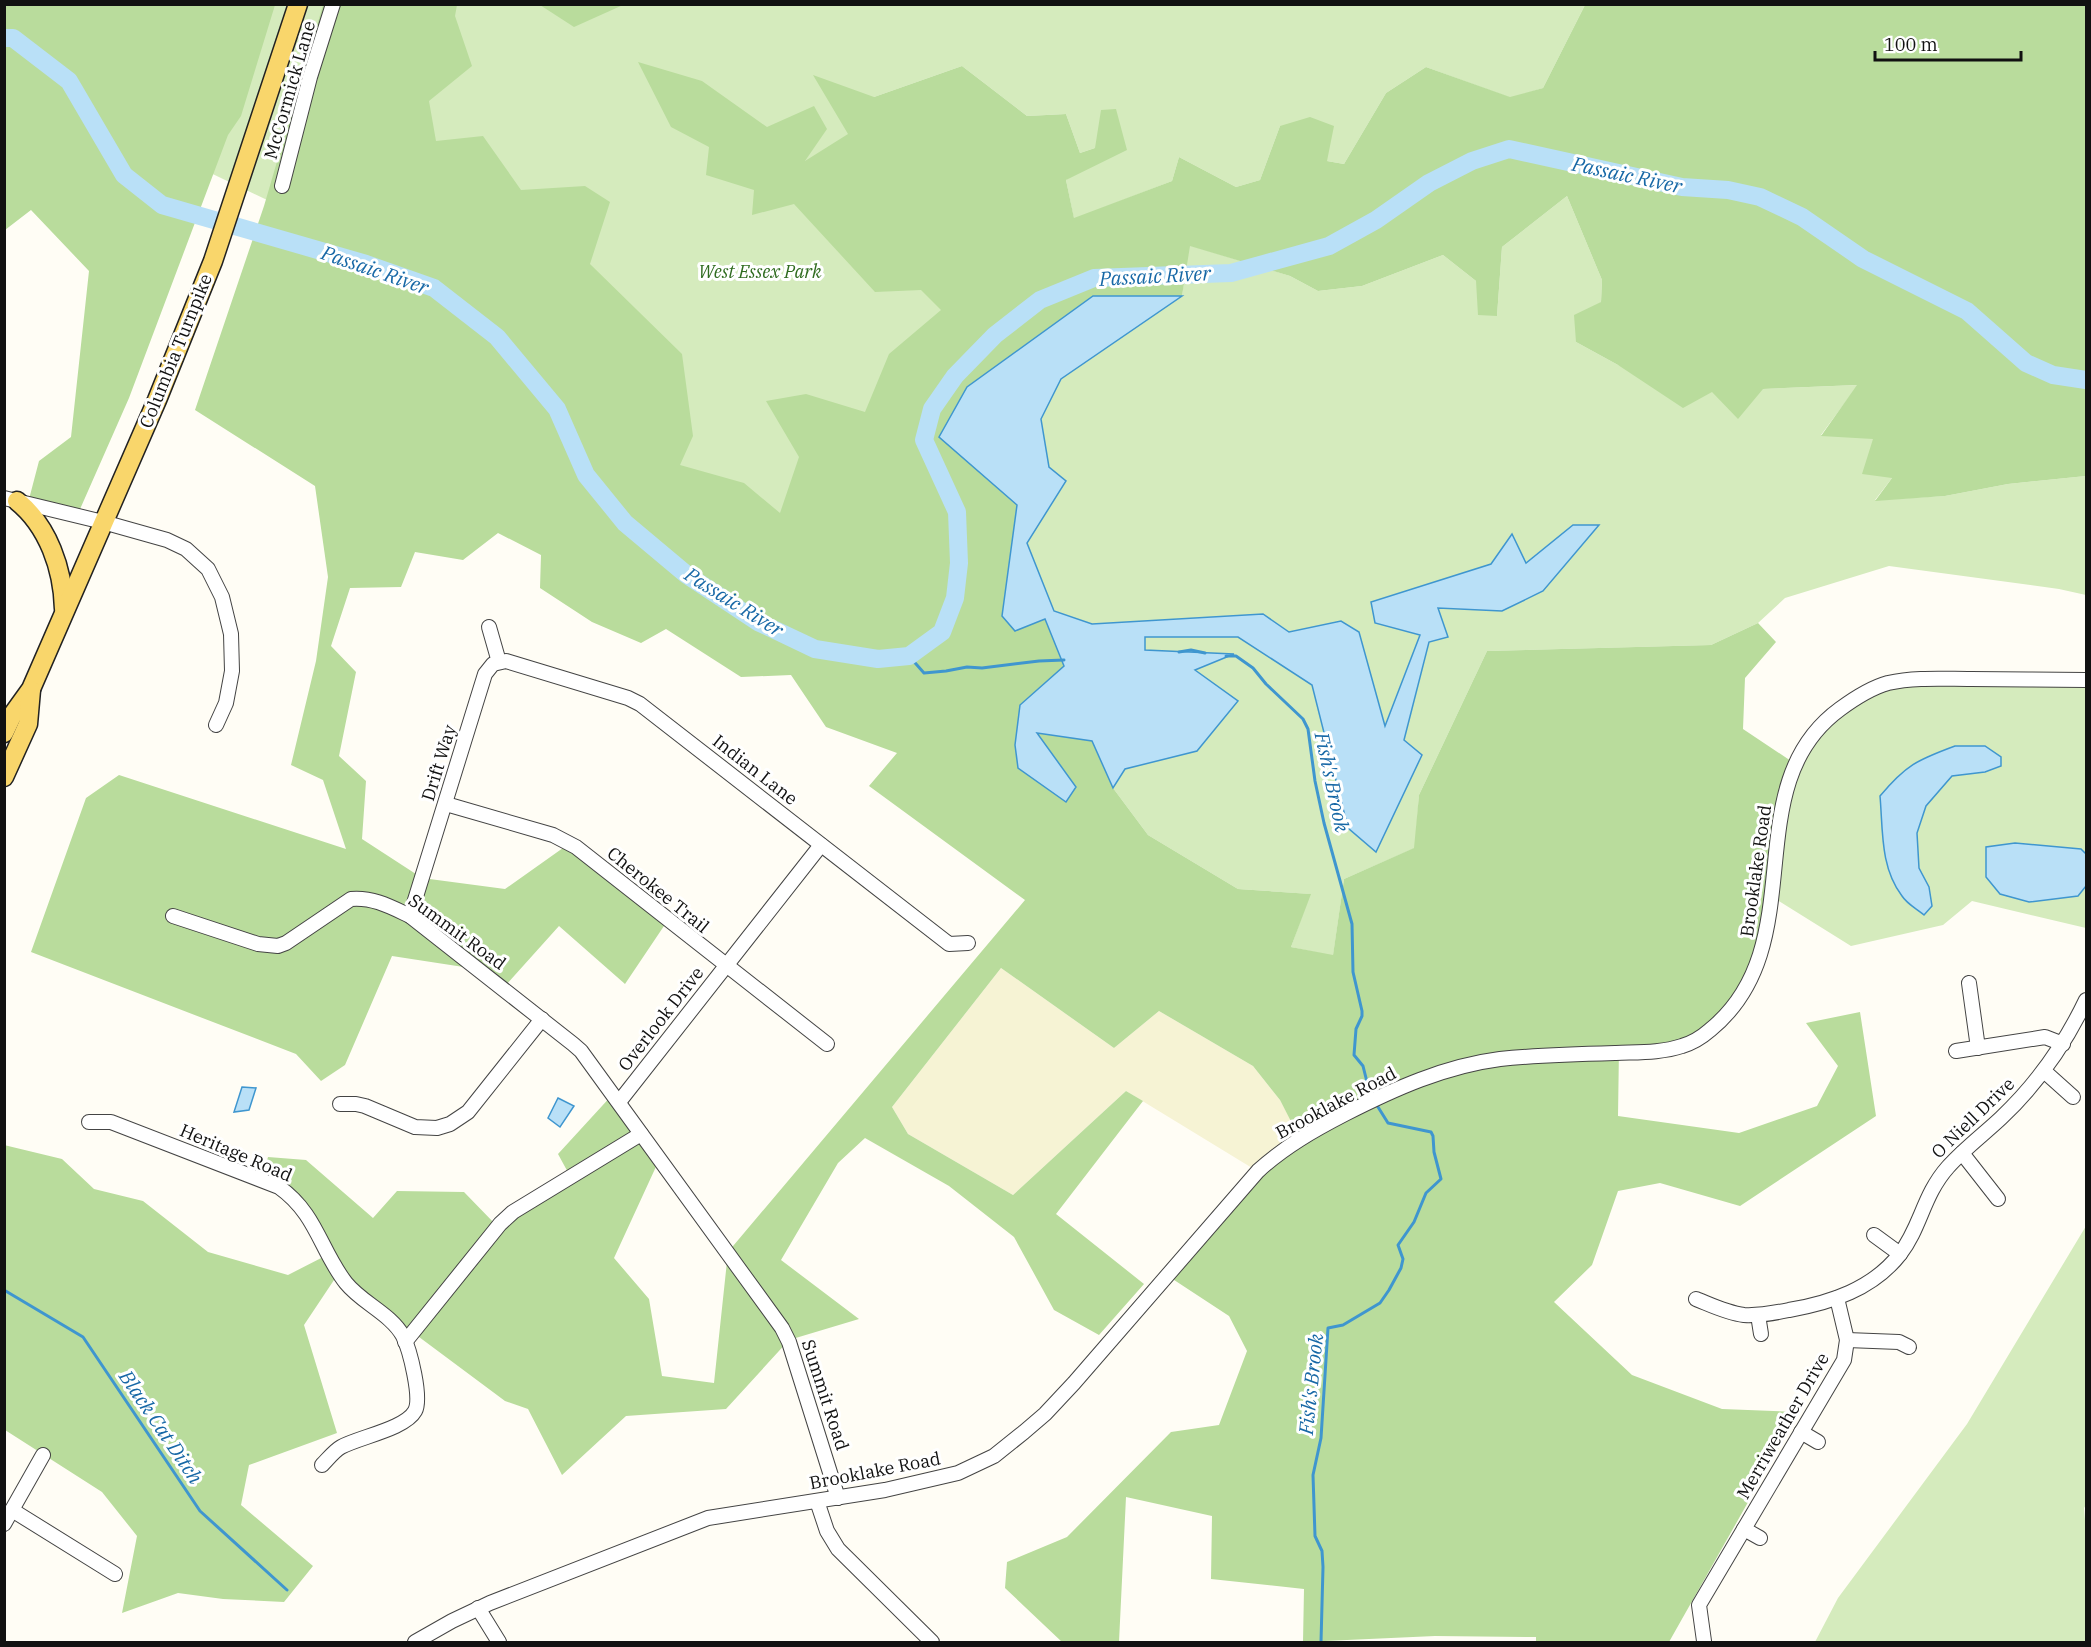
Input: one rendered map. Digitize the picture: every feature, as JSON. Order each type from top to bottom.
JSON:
[{"type":"main road","name":"Columbia Turnpike","points":[[4,734],[13,714],[31,689],[157,400],[213,261],[298,4]]},
{"type":"main road","points":[[11,500],[31,515],[50,545],[60,575],[64,612]]},
{"type":"main road","name":"Columbia Turnpike","points":[[4,777],[28,724],[31,689]]},
{"type":"street","name":"McCormick Lane","points":[[282,186],[310,77],[333,4]]},
{"type":"street","points":[[11,500],[167,540],[186,549],[208,569],[222,597],[231,634],[232,671],[226,703],[216,725]]},
{"type":"street","points":[[489,627],[500,662]]},
{"type":"street","name":"Drift Way","points":[[410,916],[485,674],[493,664],[500,662]]},
{"type":"street","name":"Indian Lane","points":[[500,662],[518,663],[628,698],[640,704],[949,944],[968,943]]},
{"type":"street","name":"Brooklake Road","points":[[415,1642],[478,1608],[708,1518],[896,1488],[958,1473],[994,1455],[1045,1414],[1258,1171],[1292,1143],[1388,1093],[1455,1068],[1500,1059],[1667,1050],[1696,1040],[1711,1030],[1741,995],[1756,967],[1770,916],[1782,805],[1792,769],[1802,749],[1834,712],[1875,687],[1915,679],[2086,680]]},
{"type":"street","name":"Cherokee Trail","points":[[446,804],[552,835],[576,847],[827,1044]]},
{"type":"street","name":"Overlook Drive","points":[[619,1102],[821,845]]},
{"type":"street","name":"Summit Road","points":[[172,916],[266,946],[286,943],[351,899],[361,898],[383,903],[410,916],[581,1051],[782,1328],[789,1342],[838,1498]]},
{"type":"street","points":[[1969,983],[1978,1048]]},
{"type":"street","name":"O Niell Drive","points":[[1696,1299],[1729,1312],[1758,1315],[1807,1307],[1837,1298],[1872,1281],[1900,1254],[1910,1239],[1931,1190],[1949,1165],[2002,1118],[2044,1071],[2082,1019],[2086,1000]]},
{"type":"street","points":[[340,1104],[365,1106],[416,1127],[437,1128],[450,1124],[468,1112],[542,1019]]},
{"type":"street","points":[[1956,1051],[2044,1038],[2063,1044]]},
{"type":"street","points":[[2044,1071],[2073,1097]]},
{"type":"street","name":"Heritage Road","points":[[89,1122],[111,1122],[279,1187],[300,1204],[309,1216],[339,1274],[348,1285],[394,1325],[405,1342],[418,1397],[414,1412],[405,1421],[340,1447],[322,1465]]},
{"type":"street","points":[[405,1342],[500,1224],[513,1212],[641,1134]]},
{"type":"street","points":[[1962,1153],[1998,1199]]},
{"type":"street","points":[[1874,1235],[1900,1254]]},
{"type":"street","points":[[1837,1298],[1847,1340],[1899,1342],[1909,1347]]},
{"type":"street","points":[[1758,1315],[1761,1334]]},
{"type":"street","name":"Merriweather Drive","points":[[1704,1641],[1699,1605],[1844,1360],[1847,1340]]},
{"type":"street","points":[[1801,1432],[1818,1442]]},
{"type":"street","points":[[4,1524],[43,1455]]},
{"type":"street","points":[[817,1501],[827,1532],[838,1549],[932,1642]]},
{"type":"street","points":[[12,1510],[115,1574]]},
{"type":"street","points":[[1744,1529],[1760,1538]]},
{"type":"street","points":[[478,1608],[499,1642]]},
{"type":"shaded area","points":[[1001,968],[1114,1048],[1159,1011],[1253,1066],[1280,1100],[1300,1137],[1257,1171],[1126,1091],[1013,1195],[908,1134],[892,1107]]},
{"type":"green space","points":[[5,5],[275,5],[241,116],[228,135],[129,398],[77,516],[28,503],[39,461],[71,437],[89,271],[31,210],[5,230]]},
{"type":"green space","name":"West Essex Park","points":[[49,5],[1585,5],[1543,88],[1511,98],[1426,67],[1386,93],[1344,164],[1327,161],[1280,126],[1260,180],[1236,187],[1179,157],[1172,181],[1074,219],[1066,180],[1095,148],[1080,153],[1066,114],[1027,116],[962,66],[874,97],[1122,252],[871,612],[284,208],[152,145]]},
{"type":"green space","points":[[323,5],[457,5],[455,16],[472,66],[429,101],[436,141],[483,136],[521,190],[585,186],[610,202],[590,264],[682,354],[693,436],[680,465],[744,483],[780,513],[799,457],[766,401],[806,394],[865,412],[889,354],[941,310],[921,290],[875,292],[794,204],[752,215],[754,190],[706,175],[709,147],[671,127],[638,62],[702,81],[767,127],[814,106],[827,129],[805,161],[848,134],[813,75],[874,97],[962,66],[1027,116],[1066,114],[1080,153],[1095,148],[1101,110],[1116,109],[1127,150],[1066,180],[1074,218],[1172,181],[1179,157],[1236,187],[1260,180],[1280,126],[1310,117],[1334,126],[1327,161],[1344,164],[1386,93],[1426,67],[1510,97],[1543,88],[1585,5],[2086,5],[2086,476],[2008,484],[1945,496],[1875,501],[1892,478],[1862,474],[1873,439],[1821,436],[1857,385],[1763,389],[1738,419],[1712,392],[1683,408],[1618,365],[1576,342],[1574,315],[1601,302],[1602,280],[1567,196],[1502,247],[1497,316],[1478,315],[1476,281],[1443,255],[1362,286],[1318,291],[1290,276],[1190,246],[1182,296],[1093,297],[967,387],[1017,505],[1002,616],[1045,618],[1064,666],[1020,706],[1015,745],[1076,787],[1037,733],[1092,741],[1113,788],[1148,835],[1238,889],[1311,894],[1291,947],[1333,955],[1344,879],[1414,848],[1419,795],[1487,651],[1711,645],[1758,623],[1776,642],[1745,678],[1743,729],[1794,763],[1754,973],[1716,1024],[1686,1043],[1619,1048],[1618,1116],[1739,1133],[1817,1106],[1838,1066],[1806,1023],[1860,1012],[1876,1116],[1740,1206],[1660,1183],[1618,1191],[1592,1265],[1554,1302],[1632,1375],[1722,1409],[1799,1412],[1669,1642],[1536,1642],[1536,1637],[1435,1636],[1303,1642],[1304,1589],[1211,1579],[1212,1516],[1126,1497],[1119,1642],[1062,1642],[1005,1588],[1007,1562],[1067,1537],[1171,1432],[1219,1425],[1247,1351],[1229,1316],[1168,1276],[1299,1137],[1280,1100],[1253,1066],[1159,1011],[1114,1048],[1001,968],[892,1107],[908,1134],[1013,1195],[1126,1091],[1143,1101],[1056,1214],[1144,1284],[1099,1335],[1054,1310],[1014,1237],[949,1186],[865,1138],[838,1163],[781,1260],[859,1319],[789,1340],[726,1409],[626,1416],[562,1475],[528,1409],[505,1401],[411,1331],[340,1271],[304,1325],[337,1433],[249,1465],[241,1505],[313,1566],[284,1602],[223,1599],[178,1593],[122,1613],[137,1536],[102,1492],[5,1430],[4,1145],[62,1159],[94,1189],[143,1201],[208,1252],[288,1275],[329,1254],[298,1200],[262,1178],[268,1157],[306,1160],[373,1218],[397,1191],[464,1192],[497,1226],[570,1176],[558,1154],[613,1094],[660,1158],[614,1258],[649,1299],[662,1376],[714,1383],[728,1252],[1025,900],[869,786],[897,753],[826,727],[791,675],[741,677],[666,629],[641,643],[592,622],[540,588],[541,555],[498,533],[463,560],[415,552],[401,587],[350,588],[331,646],[356,672],[339,756],[366,781],[362,839],[422,878],[505,889],[570,843],[668,920],[625,984],[559,926],[505,986],[483,970],[392,956],[345,1065],[321,1081],[296,1054],[31,952],[86,798],[119,775],[346,849],[323,780],[291,765],[316,661],[328,577],[315,486],[195,410],[264,206]]},
{"type":"green space","points":[[540,5],[623,5],[574,27]]},
{"type":"green space","points":[[1567,196],[1602,280],[1601,302],[1576,342],[1618,365],[1712,391],[1858,385],[1821,435],[1873,438],[1892,478],[1875,500],[1945,496],[2008,484],[2086,476],[2086,595],[2059,589],[1889,566],[1785,598],[1758,623],[1711,645],[1487,651],[1419,795],[1415,848],[1344,879],[1333,956],[1291,947],[1310,894],[1238,889],[1148,835],[1113,788],[1125,769],[1197,751],[1194,670],[1232,655],[1144,650],[1145,637],[1238,637],[1312,685],[1348,828],[1404,740],[1438,608],[1502,611],[1543,591],[1598,526],[1573,525],[1525,563],[1512,534],[1491,564],[1371,602],[1375,623],[1420,635],[1384,727],[1359,632],[1341,621],[1289,632],[1263,614],[1092,624],[1054,611],[1027,543],[1066,481],[1049,467],[1041,419],[1061,379],[1182,296],[1189,245],[1290,276],[1318,291],[1362,286],[1443,255],[1476,281],[1497,316],[1502,247]]},
{"type":"green space","points":[[1907,680],[2086,688],[2086,928],[1972,901],[1943,925],[1851,946],[1774,898],[1794,763],[1845,702]]},
{"type":"green space","points":[[2086,1226],[2086,1505],[2084,1508],[2086,1642],[1815,1642],[1838,1598],[1967,1424]]},
{"type":"water","points":[[1093,296],[1182,296],[1061,379],[1041,419],[1049,467],[1066,481],[1027,543],[1054,611],[1092,624],[1263,614],[1289,632],[1341,621],[1359,632],[1385,726],[1420,635],[1375,623],[1371,602],[1491,564],[1512,534],[1526,563],[1573,525],[1599,525],[1543,591],[1502,611],[1438,608],[1448,637],[1429,642],[1404,740],[1422,755],[1376,852],[1348,828],[1312,685],[1238,637],[1145,637],[1145,650],[1234,654],[1195,670],[1238,701],[1197,751],[1125,769],[1113,788],[1092,741],[1037,733],[1076,787],[1066,802],[1018,768],[1015,745],[1020,705],[1064,666],[1045,619],[1015,631],[1002,616],[1017,505],[939,437],[967,387]]},
{"type":"water","points":[[1955,746],[1985,746],[2001,757],[2001,766],[1985,772],[1952,776],[1926,806],[1917,833],[1919,868],[1929,887],[1932,906],[1924,915],[1904,899],[1890,873],[1884,848],[1880,796],[1905,770],[1931,755]]},
{"type":"water","points":[[2015,843],[2081,849],[2086,854],[2086,886],[2078,896],[2029,902],[2000,894],[1986,877],[1986,847]]},
{"type":"water","points":[[242,1087],[256,1088],[249,1110],[234,1112]]},
{"type":"water","points":[[558,1098],[574,1106],[560,1127],[548,1118]]},
{"type":"waterway","name":"Passaic River","points":[[4,38],[13,38],[69,81],[124,175],[162,205],[366,264],[434,288],[497,337],[557,409],[586,475],[625,523],[687,575],[758,622],[815,649],[878,659],[909,656],[942,632],[955,598],[959,563],[957,512],[924,440],[932,409],[955,376],[995,335],[1040,300],[1094,278],[1231,273],[1329,246],[1376,220],[1429,183],[1472,161],[1509,149],[1682,187],[1728,190],[1760,197],[1802,217],[1863,259],[1967,311],[2026,363],[2053,375],[2086,380]]},
{"type":"waterway","name":"Fish's Brook","points":[[1179,652],[1191,650],[1205,653]]},
{"type":"waterway","name":"Fish's Brook","points":[[909,656],[924,673],[967,667],[982,668],[1064,660]]},
{"type":"waterway","name":"Fish's Brook","points":[[1226,656],[1236,656],[1253,668],[1266,684],[1303,719],[1308,729],[1315,781],[1324,823],[1352,924],[1353,972],[1362,1011],[1356,1029],[1354,1055],[1363,1066],[1369,1090]]},
{"type":"waterway","name":"Fish's Brook","points":[[1321,1642],[1323,1567],[1322,1551],[1315,1536],[1313,1475],[1321,1438],[1328,1328],[1343,1325],[1380,1303],[1401,1268],[1403,1259],[1398,1245],[1414,1222],[1426,1193],[1441,1179],[1431,1132],[1388,1123],[1378,1107]]},
{"type":"waterway","name":"Black Cat Ditch","points":[[4,1290],[83,1337],[200,1511],[287,1590]]}]
